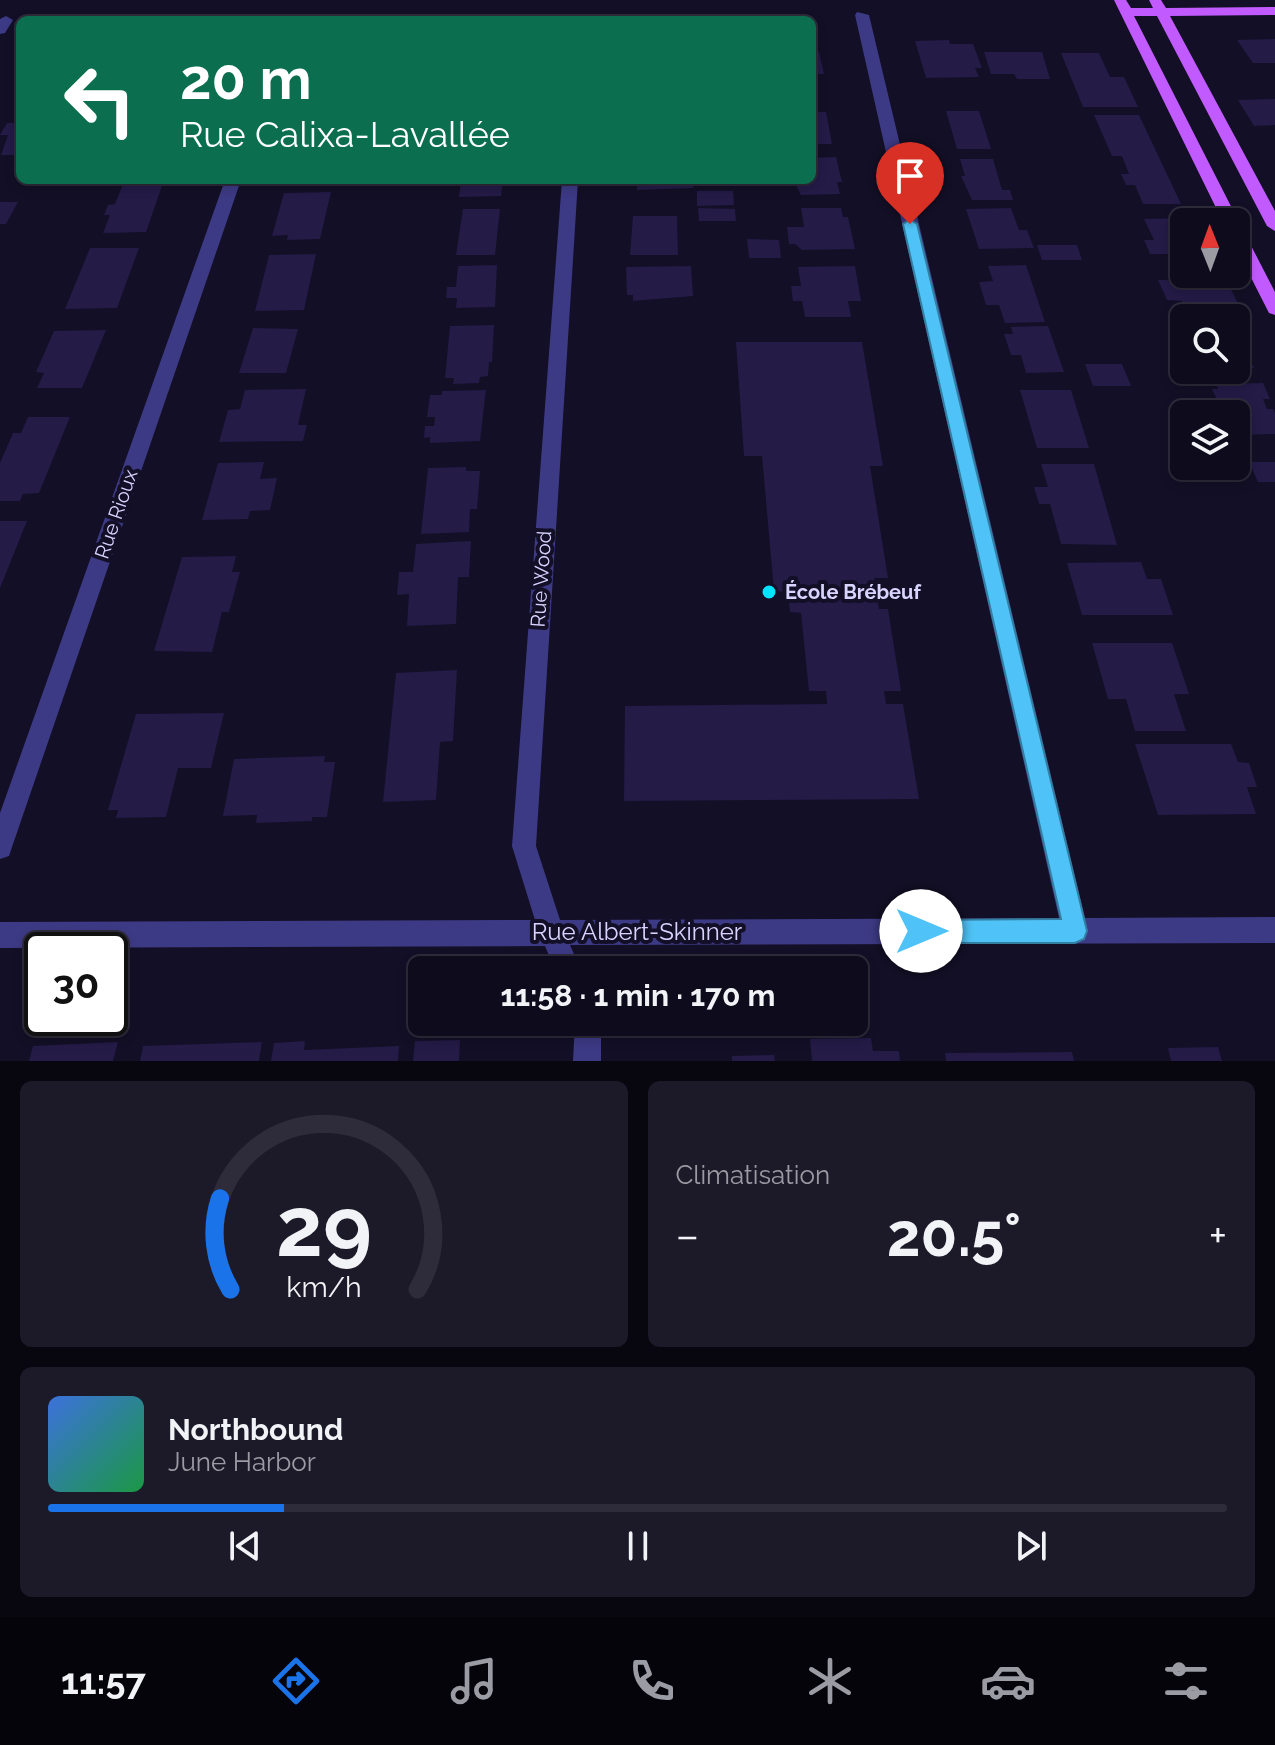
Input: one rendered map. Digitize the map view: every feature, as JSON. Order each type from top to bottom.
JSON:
[{"type":"main road","points":[[1224,208],[1123,6],[1275,11]]},
{"type":"main road","points":[[1158,6],[1275,226]]},
{"type":"main road","points":[[1250,260],[1275,309]]},
{"type":"street","points":[[862,15],[1075,931]]},
{"type":"street","name":"Rue Rioux","points":[[0,847],[232,184]]},
{"type":"street","name":"Rue Wood","points":[[562,956],[524,846],[570,184]]},
{"type":"street","name":"Rue Albert-Skinner","points":[[0,935],[1275,930]]},
{"type":"street","points":[[587,1061],[588,1036]]},
{"type":"building","points":[[1275,39],[1275,63],[1253,63],[1237,40]]},
{"type":"building","points":[[949,40],[950,44],[973,44],[982,68],[975,68],[979,77],[926,78],[915,41]]},
{"type":"building","points":[[816,52],[819,52],[824,74],[816,74]]},
{"type":"building","points":[[984,52],[1042,52],[1050,79],[1017,79],[1014,74],[991,74]]},
{"type":"building","points":[[1061,53],[1099,53],[1110,77],[1124,77],[1138,107],[1083,107]]},
{"type":"building","points":[[1275,99],[1275,125],[1254,126],[1238,100]]},
{"type":"building","points":[[946,111],[979,111],[991,149],[957,149]]},
{"type":"building","points":[[816,112],[826,112],[832,144],[816,144]]},
{"type":"building","points":[[1094,115],[1139,115],[1181,204],[1143,204],[1135,185],[1126,185],[1121,174],[1129,174],[1122,156],[1112,156]]},
{"type":"building","points":[[7,123],[16,123],[16,155],[1,155],[8,135],[0,135]]},
{"type":"building","points":[[836,157],[842,182],[837,182],[840,194],[801,195],[795,184],[816,184],[816,158]]},
{"type":"building","points":[[960,159],[993,159],[1002,190],[1010,190],[1013,200],[972,200],[961,176],[965,176]]},
{"type":"building","points":[[123,184],[163,184],[146,232],[103,233],[110,215],[104,215],[108,205],[115,204]]},
{"type":"building","points":[[461,184],[502,184],[501,196],[459,197]]},
{"type":"building","points":[[637,184],[693,184],[693,188],[637,190]]},
{"type":"building","points":[[697,191],[733,191],[734,205],[697,206]]},
{"type":"building","points":[[331,192],[320,239],[287,240],[288,235],[272,236],[284,193]]},
{"type":"building","points":[[0,202],[18,202],[6,224],[0,224]]},
{"type":"building","points":[[698,208],[735,209],[736,221],[699,221]]},
{"type":"building","points":[[801,208],[841,208],[843,217],[848,217],[855,249],[802,250],[795,244],[789,244],[787,227],[804,227]]},
{"type":"building","points":[[1011,208],[1019,230],[1027,230],[1034,248],[979,249],[966,209]]},
{"type":"building","points":[[463,209],[500,209],[495,255],[456,255]]},
{"type":"building","points":[[633,216],[677,216],[678,255],[630,255]]},
{"type":"building","points":[[1170,218],[1170,254],[1150,254],[1144,240],[1154,240],[1144,219]]},
{"type":"building","points":[[747,239],[779,240],[781,258],[749,258]]},
{"type":"building","points":[[1037,245],[1077,245],[1082,260],[1042,260]]},
{"type":"building","points":[[90,248],[139,248],[117,308],[65,309]]},
{"type":"building","points":[[316,254],[304,310],[255,311],[269,255]]},
{"type":"building","points":[[497,265],[495,307],[456,308],[457,298],[446,298],[447,287],[456,287],[458,266]]},
{"type":"building","points":[[1026,265],[1045,322],[1005,323],[999,305],[986,305],[979,282],[993,281],[988,266]]},
{"type":"building","points":[[691,266],[693,296],[633,301],[633,295],[627,295],[626,267]]},
{"type":"building","points":[[855,266],[861,301],[848,301],[851,317],[805,317],[802,301],[793,301],[791,286],[801,286],[798,267]]},
{"type":"building","points":[[1158,280],[1170,280],[1170,288],[1230,288],[1238,304],[1183,304],[1182,301],[1167,300]]},
{"type":"building","points":[[494,325],[488,376],[480,377],[479,383],[453,384],[454,378],[445,378],[450,326]]},
{"type":"building","points":[[1048,326],[1064,372],[1026,373],[1021,355],[1011,355],[1004,334],[1013,334],[1011,327]]},
{"type":"building","points":[[253,328],[298,329],[286,373],[239,373]]},
{"type":"building","points":[[106,330],[82,388],[37,388],[44,373],[36,372],[54,331]]},
{"type":"building","points":[[736,342],[862,342],[883,466],[870,466],[888,578],[874,578],[879,609],[888,609],[901,691],[884,691],[886,704],[903,704],[919,799],[624,801],[625,706],[827,704],[826,691],[809,691],[801,613],[790,612],[788,592],[774,591],[762,456],[744,456]]},
{"type":"building","points":[[1085,364],[1122,364],[1131,386],[1093,386]]},
{"type":"building","points":[[1263,383],[1270,399],[1263,399],[1267,409],[1273,409],[1275,413],[1275,434],[1250,435],[1250,400],[1217,400],[1212,389],[1218,389],[1216,384]]},
{"type":"building","points":[[306,389],[298,425],[307,425],[303,441],[219,442],[228,410],[240,409],[245,390]]},
{"type":"building","points":[[486,390],[480,441],[430,443],[430,437],[424,438],[425,426],[434,426],[435,417],[427,417],[430,395],[442,395],[442,391]]},
{"type":"building","points":[[1020,390],[1071,390],[1089,448],[1037,448]]},
{"type":"building","points":[[28,417],[70,417],[39,493],[23,494],[20,501],[0,501],[0,463],[13,433],[21,433]]},
{"type":"building","points":[[264,462],[260,479],[277,478],[270,510],[250,511],[248,519],[202,520],[218,463]]},
{"type":"building","points":[[1250,462],[1275,462],[1275,482],[1258,482]]},
{"type":"building","points":[[1041,464],[1094,464],[1117,545],[1061,544],[1050,504],[1039,504],[1034,487],[1048,487]]},
{"type":"building","points":[[466,467],[466,471],[480,471],[477,509],[470,509],[469,532],[421,534],[428,468]]},
{"type":"building","points":[[0,521],[27,521],[0,588]]},
{"type":"building","points":[[471,541],[469,577],[458,577],[456,624],[407,626],[409,594],[397,595],[399,572],[413,572],[416,544]]},
{"type":"building","points":[[236,556],[232,572],[240,572],[229,612],[222,612],[212,652],[154,651],[182,557]]},
{"type":"building","points":[[1141,562],[1147,579],[1161,579],[1173,615],[1082,615],[1067,563]]},
{"type":"building","points":[[1092,643],[1172,643],[1189,694],[1174,694],[1186,731],[1135,731],[1126,699],[1108,699]]},
{"type":"building","points":[[457,670],[453,741],[440,742],[436,800],[383,802],[396,673]]},
{"type":"building","points":[[224,713],[211,768],[178,768],[166,817],[116,818],[118,810],[108,810],[136,714]]},
{"type":"building","points":[[1135,744],[1231,744],[1238,762],[1249,763],[1257,787],[1247,787],[1256,814],[1158,815]]},
{"type":"building","points":[[325,756],[324,762],[335,762],[327,817],[312,817],[312,821],[256,823],[257,815],[223,816],[234,759]]},
{"type":"building","points":[[871,1038],[873,1051],[899,1051],[900,1061],[812,1061],[810,1039]]},
{"type":"building","points":[[460,1040],[459,1061],[413,1061],[415,1041]]},
{"type":"building","points":[[305,1041],[304,1050],[399,1046],[398,1061],[271,1061],[274,1043]]},
{"type":"building","points":[[118,1042],[113,1061],[29,1061],[33,1046]]},
{"type":"building","points":[[262,1042],[259,1061],[140,1061],[143,1046]]},
{"type":"building","points":[[1218,1047],[1222,1061],[1171,1061],[1168,1048]]},
{"type":"building","points":[[1072,1052],[1074,1061],[946,1061],[945,1053]]},
{"type":"building","points":[[774,1055],[775,1061],[732,1061],[732,1056]]},
{"type":"place","name":"École Brébeuf","points":[[769,592]]},
{"type":"route","points":[[910,224],[1075,931],[921,931]]}]
